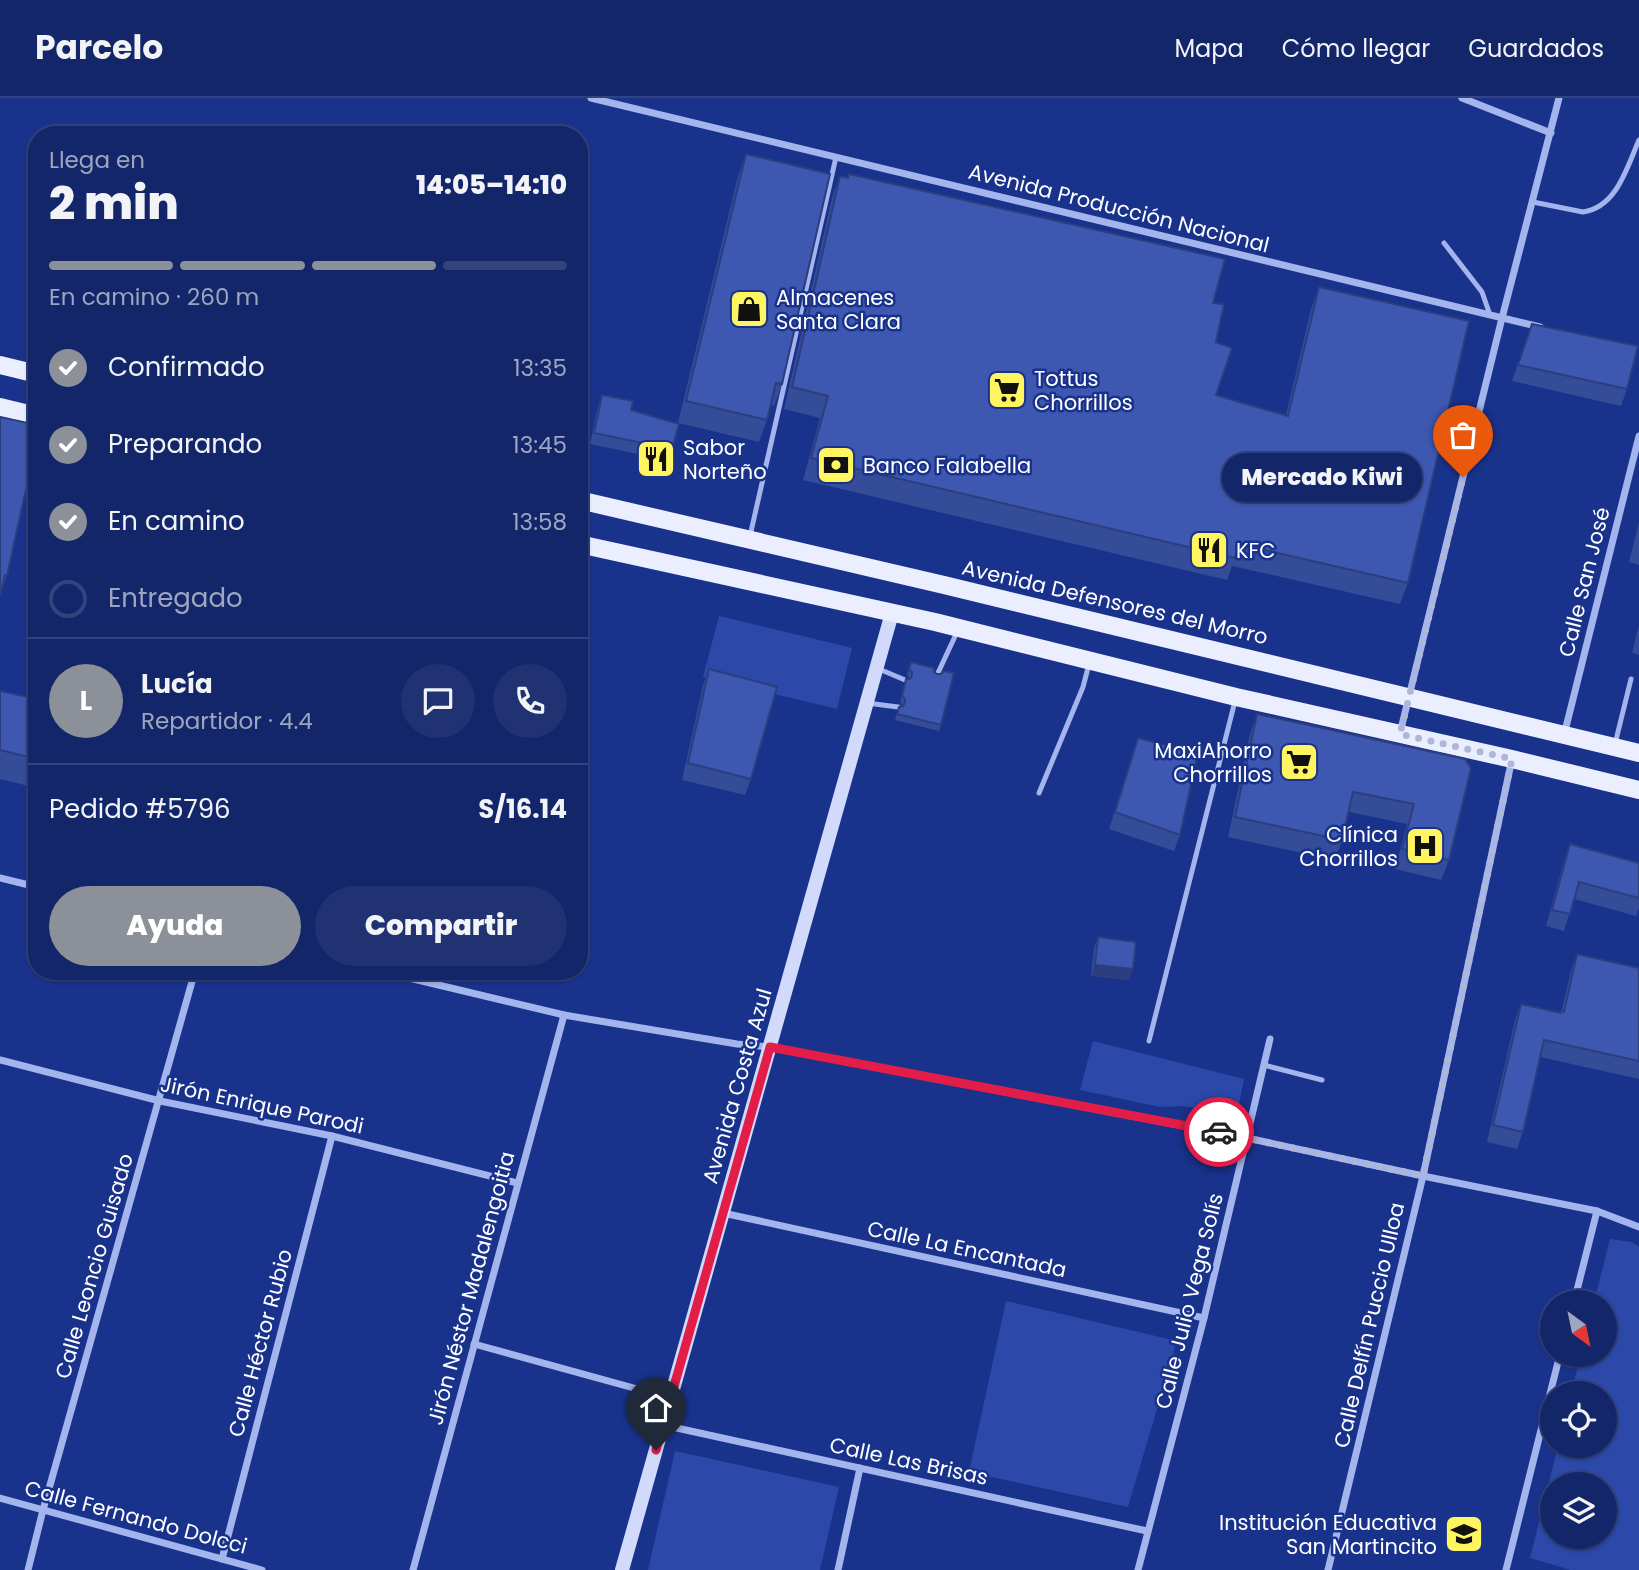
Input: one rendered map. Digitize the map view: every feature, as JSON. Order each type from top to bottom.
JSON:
[{"type":"main road","points":[[0,365],[28,371]]},
{"type":"main road","points":[[0,407],[28,414]]},
{"type":"main road","name":"Avenida Defensores del Morro","points":[[588,502],[1639,753]]},
{"type":"main road","points":[[588,546],[959,628],[1236,697],[1639,790]]},
{"type":"street","name":"Avenida Producción Nacional","points":[[591,98],[1552,330]]},
{"type":"street","points":[[1462,98],[1551,133]]},
{"type":"street","points":[[1400,734],[1559,98]]},
{"type":"street","name":"Calle San José","points":[[1564,736],[1639,436]]},
{"type":"street","name":"Avenida Costa Azul","points":[[622,1570],[892,613]]},
{"type":"street","name":"Calle Delfín Puccio Ulloa","points":[[1328,1570],[1423,1176],[1512,759]]},
{"type":"street","points":[[0,878],[28,885]]},
{"type":"street","name":"Calle Leoncio Guisado","points":[[28,1570],[193,980]]},
{"type":"street","points":[[418,980],[564,1015],[737,1044],[770,1047],[1247,1138],[1597,1211],[1639,1227]]},
{"type":"street","name":"Jirón Néstor Madalengoitia","points":[[413,1570],[564,1015]]},
{"type":"street","name":"Calle Julio Vega Solís","points":[[1138,1570],[1204,1318],[1270,1039]]},
{"type":"street","name":"Jirón Enrique Parodi","points":[[0,1060],[160,1101],[332,1136],[517,1183]]},
{"type":"street","name":"Calle Héctor Rubio","points":[[222,1559],[332,1136]]},
{"type":"street","points":[[1576,1290],[1597,1211]]},
{"type":"street","name":"Calle La Encantada","points":[[723,1213],[1204,1318]]},
{"type":"street","points":[[474,1344],[670,1398]]},
{"type":"street","points":[[1506,1570],[1557,1367]]},
{"type":"street","name":"Calle Las Brisas","points":[[663,1425],[1147,1531]]},
{"type":"street","points":[[838,1570],[860,1468]]},
{"type":"street","name":"Calle Fernando Dolcci","points":[[0,1498],[262,1570]]},
{"type":"lane","points":[[1533,202],[1583,212],[1591,211],[1609,198],[1619,186],[1639,140]]},
{"type":"lane","points":[[749,539],[836,157]]},
{"type":"lane","points":[[1444,243],[1482,292],[1490,315]]},
{"type":"lane","points":[[937,675],[959,628]]},
{"type":"lane","points":[[1039,793],[1083,687],[1090,661]]},
{"type":"lane","points":[[877,668],[905,680]]},
{"type":"lane","points":[[1615,748],[1631,679]]},
{"type":"lane","points":[[1149,1041],[1236,697]]},
{"type":"lane","points":[[27,707],[28,703]]},
{"type":"lane","points":[[867,703],[898,707]]},
{"type":"lane","points":[[1264,1065],[1322,1080]]},
{"type":"shaded area","points":[[719,616],[852,648],[837,709],[703,677]]},
{"type":"shaded area","points":[[1093,1041],[1244,1079],[1237,1114],[1224,1116],[1183,1106],[1160,1107],[1080,1090]]},
{"type":"shaded area","points":[[1610,1239],[1632,1242],[1639,1247],[1639,1570],[1571,1570],[1530,1558],[1540,1518],[1540,1549],[1617,1549],[1617,1472],[1552,1472],[1555,1458],[1617,1458],[1617,1381],[1574,1381],[1578,1367],[1617,1367],[1617,1290],[1597,1290]]},
{"type":"shaded area","points":[[1006,1301],[1177,1341],[1128,1507],[969,1472]]},
{"type":"shaded area","points":[[675,1451],[839,1487],[820,1570],[648,1570]]},
{"type":"building","name":"Almacenes Santa Clara","points":[[746,154],[830,174],[782,384],[776,383],[767,420],[686,401]]},
{"type":"building","name":"Tottus Chorrillos","points":[[849,174],[1225,259],[1213,303],[1224,304],[1216,342],[1232,348],[1216,395],[1288,416],[1319,287],[1469,321],[1408,583],[1238,544],[1235,558],[811,458],[828,396],[792,387],[840,176],[848,178]]},
{"type":"building","points":[[1532,324],[1638,346],[1627,389],[1518,365]]},
{"type":"building","points":[[602,395],[633,401],[631,410],[679,424],[669,460],[644,453],[647,444],[594,433]]},
{"type":"building","points":[[0,417],[28,423],[28,483],[0,596]]},
{"type":"building","points":[[911,662],[934,668],[937,674],[944,671],[954,673],[941,725],[897,714],[899,707],[905,703],[902,696],[906,679],[912,676],[909,669]]},
{"type":"building","points":[[709,669],[777,687],[751,779],[688,763]]},
{"type":"building","points":[[0,691],[28,697],[28,757],[0,750]]},
{"type":"building","points":[[1257,714],[1465,759],[1471,768],[1449,860],[1402,849],[1414,804],[1353,792],[1342,840],[1235,817]]},
{"type":"building","points":[[1138,738],[1198,753],[1180,835],[1115,812]]},
{"type":"building","points":[[1570,844],[1639,863],[1639,898],[1579,882],[1570,914],[1552,910]]},
{"type":"building","points":[[1098,937],[1136,942],[1133,969],[1095,965]]},
{"type":"building","points":[[1577,954],[1639,968],[1639,1061],[1544,1040],[1523,1132],[1493,1125],[1521,1004],[1564,1012]]},
{"type":"way so far","points":[[1219,1132],[1423,1176],[1512,759],[1400,734],[1463,477]]},
{"type":"place","name":"Almacenes Santa Clara","points":[[749,309]]},
{"type":"place","name":"Tottus Chorrillos","points":[[1007,390]]},
{"type":"place","name":"Sabor Norteño","points":[[656,459]]},
{"type":"place","name":"Banco Falabella","points":[[836,465]]},
{"type":"place","name":"Mercado Kiwi","points":[[1463,477]]},
{"type":"place","name":"KFC","points":[[1209,550]]},
{"type":"place","name":"MaxiAhorro Chorrillos","points":[[1299,762]]},
{"type":"place","name":"Clínica Chorrillos","points":[[1425,846]]},
{"type":"place","name":"Institución Educativa San Martincito","points":[[1464,1534]]},
{"type":"route","points":[[656,1450],[770,1047],[1219,1132]]}]
